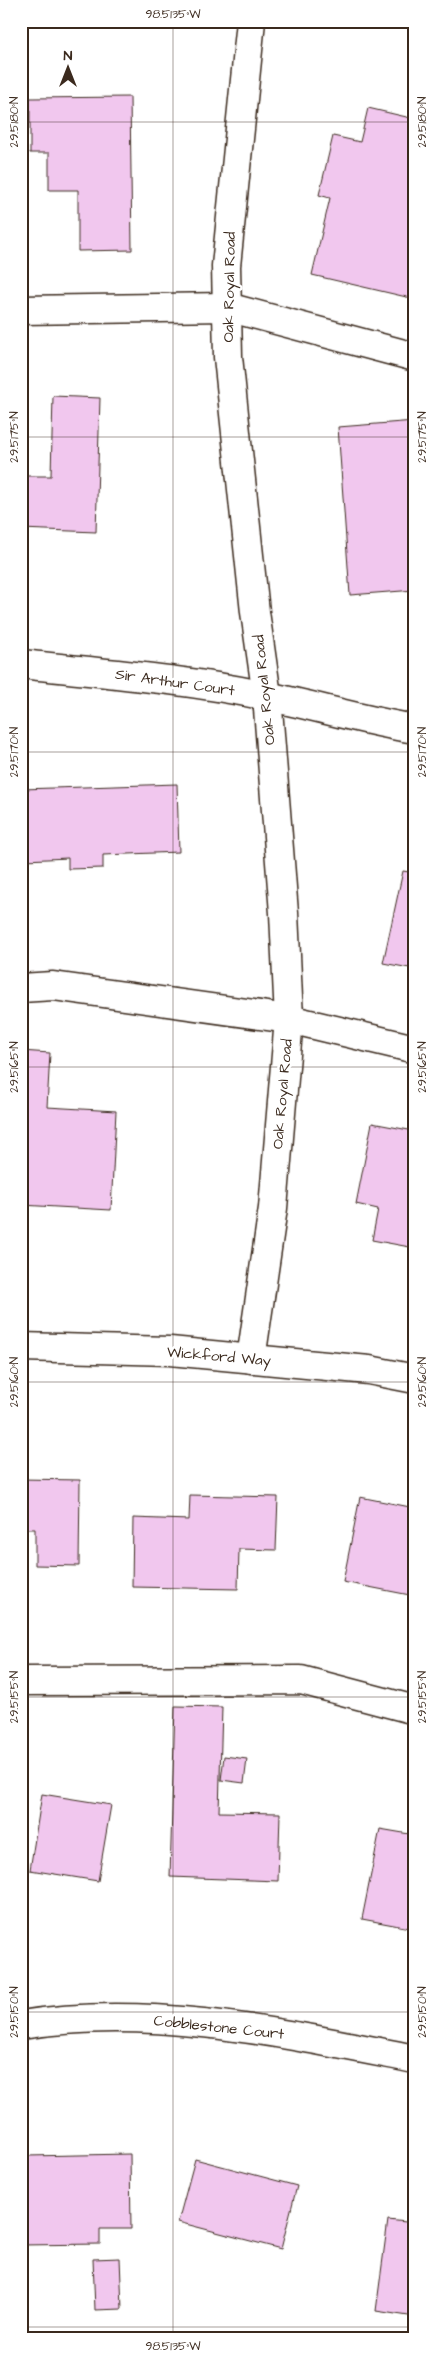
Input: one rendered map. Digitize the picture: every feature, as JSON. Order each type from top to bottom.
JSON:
[{"type":"street","name":"Oak Royal Road","points":[[250,1359],[272,1208],[288,1019],[284,913],[267,696],[255,612],[231,387],[227,307],[226,266],[251,21]]},
{"type":"street","points":[[21,310],[227,307],[415,357]]},
{"type":"street","name":"Sir Arthur Court","points":[[21,664],[180,680],[267,696],[380,724],[415,730]]},
{"type":"street","points":[[21,988],[53,986],[288,1019],[415,1049]]},
{"type":"street","name":"Wickford Way","points":[[21,1348],[170,1350],[369,1370],[415,1379]]},
{"type":"street","points":[[21,1681],[301,1680],[415,1710]]},
{"type":"street","name":"Cobblestone Court","points":[[21,2025],[118,2018],[199,2023],[300,2036],[415,2059]]},
{"type":"building","points":[[130,97],[132,250],[78,251],[78,190],[49,190],[49,153],[30,153],[30,98]]},
{"type":"building","points":[[368,108],[415,119],[415,299],[312,275],[330,198],[319,195],[333,136],[360,142]]},
{"type":"building","points":[[53,396],[100,398],[96,532],[21,529],[21,476],[51,476]]},
{"type":"building","points":[[415,421],[415,590],[350,595],[338,427]]},
{"type":"building","points":[[177,784],[179,852],[103,855],[103,868],[68,869],[68,858],[25,860],[22,789]]},
{"type":"building","points":[[403,871],[415,873],[415,969],[383,963]]},
{"type":"building","points":[[21,1051],[50,1053],[47,1107],[116,1111],[111,1210],[21,1205]]},
{"type":"building","points":[[372,1123],[414,1131],[415,1128],[415,1248],[372,1240],[378,1209],[356,1204]]},
{"type":"building","points":[[21,1479],[80,1480],[79,1566],[35,1565],[35,1529],[21,1529]]},
{"type":"building","points":[[190,1495],[278,1497],[276,1550],[239,1549],[238,1589],[132,1587],[133,1518],[189,1520]]},
{"type":"building","points":[[360,1497],[410,1507],[409,1514],[415,1515],[415,1596],[343,1582]]},
{"type":"building","points":[[175,1706],[222,1707],[219,1812],[280,1813],[278,1881],[170,1877]]},
{"type":"building","points":[[224,1756],[247,1759],[244,1783],[221,1780]]},
{"type":"building","points":[[42,1794],[111,1805],[98,1881],[30,1870]]},
{"type":"building","points":[[380,1829],[415,1835],[415,1929],[362,1919]]},
{"type":"building","points":[[130,2154],[131,2229],[100,2229],[100,2244],[21,2245],[21,2182],[27,2182],[27,2156]]},
{"type":"building","points":[[195,2159],[297,2186],[281,2249],[178,2222]]},
{"type":"building","points":[[388,2220],[415,2223],[415,2317],[376,2311]]},
{"type":"building","points":[[120,2258],[122,2309],[95,2310],[93,2259]]}]
